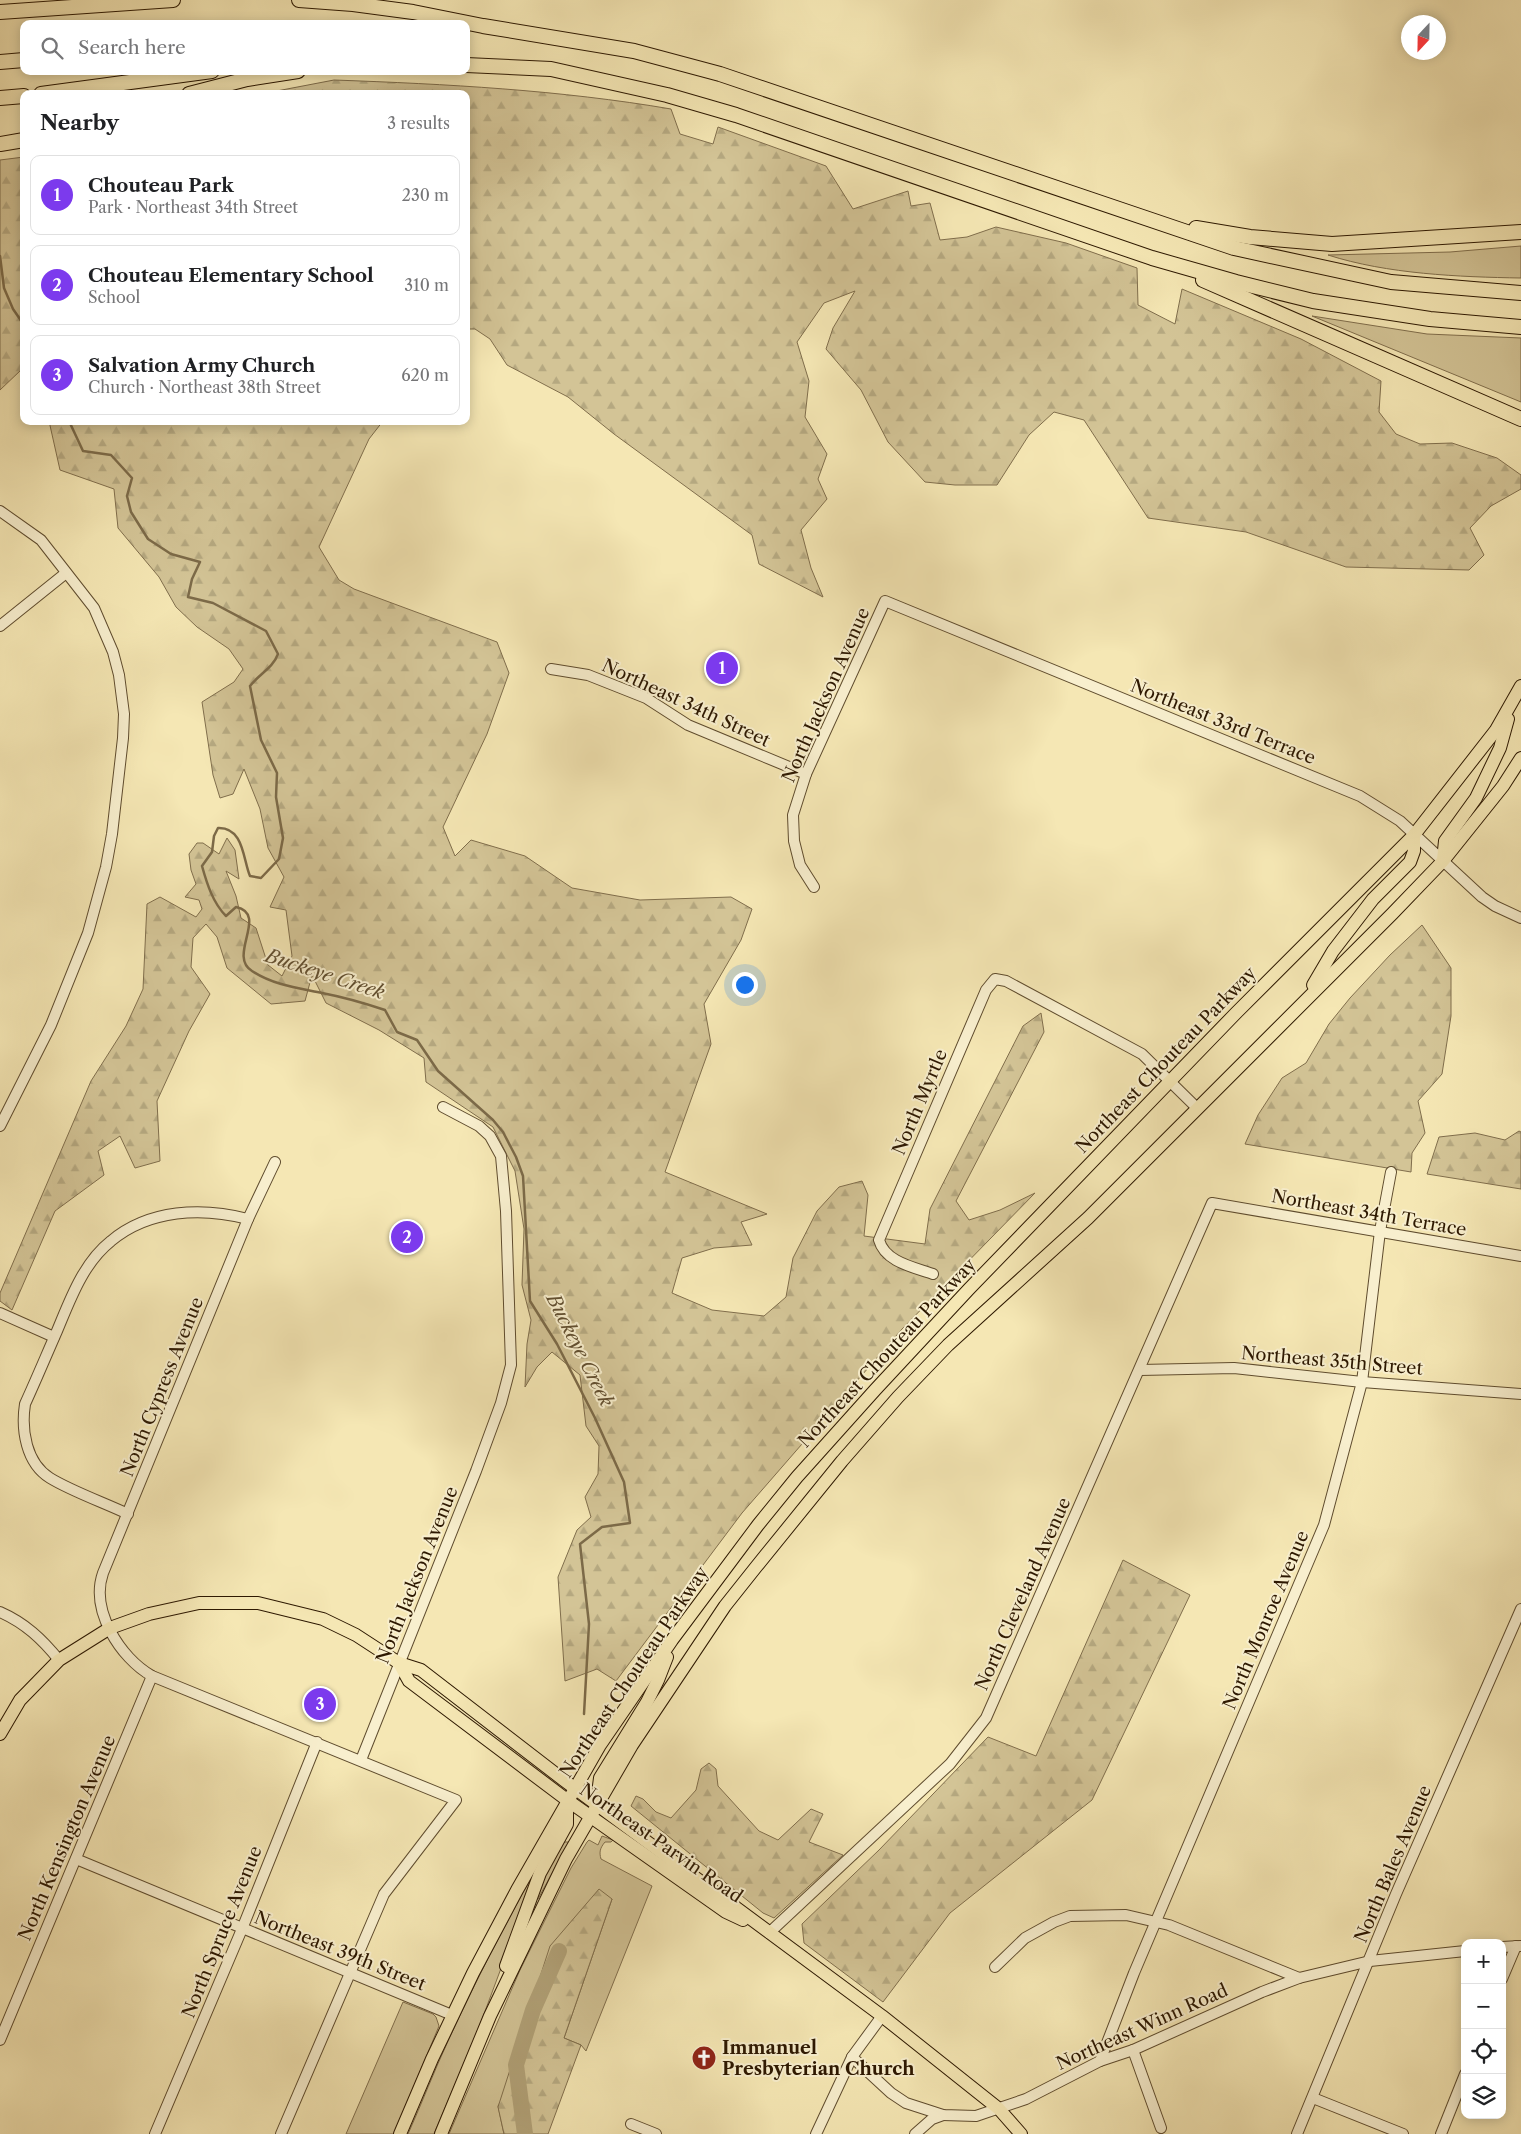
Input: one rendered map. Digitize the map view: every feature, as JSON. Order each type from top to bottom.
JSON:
[{"type":"highway","points":[[0,12],[173,0]]},
{"type":"highway","points":[[299,0],[353,4],[413,12],[453,20]]},
{"type":"highway","points":[[470,23],[634,51],[689,65],[1234,248],[1391,282],[1521,292]]},
{"type":"highway","points":[[470,26],[483,26]]},
{"type":"highway","points":[[0,62],[20,60]]},
{"type":"highway","points":[[470,65],[551,69],[667,94],[736,115],[1152,258],[1313,301],[1430,319],[1521,327]]},
{"type":"highway","points":[[71,90],[182,75]]},
{"type":"highway","points":[[205,90],[273,75]]},
{"type":"highway","points":[[0,98],[20,96]]},
{"type":"highway","points":[[0,144],[20,141]]},
{"type":"highway","points":[[1158,221],[1250,237],[1332,244],[1521,232]]},
{"type":"highway","points":[[1152,258],[1521,419]]},
{"type":"main road","name":"Northeast Chouteau Parkway","points":[[400,2134],[452,2015],[508,1906],[568,1800],[570,1784],[600,1745],[672,1640],[758,1525],[823,1448],[976,1282],[1236,1013],[1414,835],[1481,750],[1513,702],[1521,686]]},
{"type":"main road","points":[[1443,861],[1445,841],[1476,798],[1500,748],[1513,702]]},
{"type":"main road","points":[[597,1805],[632,1745],[725,1606],[842,1461],[898,1397],[948,1346],[1088,1218],[1443,861],[1503,786],[1521,758]]},
{"type":"main road","points":[[1304,1000],[1333,951],[1373,899],[1410,862],[1414,851],[1414,835]]},
{"type":"main road","name":"Northeast Parvin Road","points":[[0,1734],[20,1700],[59,1660],[110,1628],[149,1614],[199,1603],[258,1603],[323,1619],[356,1636],[399,1663],[421,1670],[597,1805],[882,2016],[999,2109],[1021,2134]]},
{"type":"main road","points":[[440,2134],[490,2016],[566,1859],[596,1820],[600,1778],[647,1702],[658,1680],[672,1640]]},
{"type":"main road","name":"Northeast Parvin Road","points":[[399,1663],[409,1681],[568,1800],[726,1912],[769,1933]]},
{"type":"main road","points":[[490,2016],[518,1931],[540,1873],[567,1824],[568,1800]]},
{"type":"street","points":[[0,511],[41,540],[94,608],[104,630],[119,675],[124,714],[116,800],[106,867],[88,933],[51,1025],[0,1126]]},
{"type":"street","points":[[0,626],[66,573]]},
{"type":"street","name":"North Jackson Avenue","points":[[814,887],[800,865],[794,841],[793,815],[806,774],[885,601]]},
{"type":"street","name":"Northeast 33rd Terrace","points":[[885,601],[1360,796],[1400,821],[1482,897],[1495,906],[1521,918]]},
{"type":"street","name":"Northeast 34th Street","points":[[551,669],[588,675],[646,698],[688,725],[806,774]]},
{"type":"street","name":"North Myrtle","points":[[933,1274],[888,1256],[882,1250],[879,1240],[986,990],[995,979],[1006,981],[1142,1054],[1171,1082]]},
{"type":"street","points":[[1171,1082],[1197,1108]]},
{"type":"street","name":"North Jackson Avenue","points":[[361,1760],[474,1475],[500,1403],[511,1365],[506,1211],[501,1156],[490,1136],[479,1126],[443,1108]]},
{"type":"street","name":"North Cypress Avenue","points":[[275,1162],[248,1218],[99,1586],[100,1605],[110,1628],[127,1657],[136,1666],[152,1676],[456,1800],[384,1894],[350,1972]]},
{"type":"street","name":"North Monroe Avenue","points":[[1100,2061],[1156,1921],[1315,1550],[1332,1498],[1362,1382],[1380,1231],[1391,1172]]},
{"type":"street","name":"Northeast 34th Terrace","points":[[1212,1203],[1521,1256]]},
{"type":"street","name":"North Cleveland Avenue","points":[[769,1933],[950,1764],[986,1718],[1212,1203]]},
{"type":"street","points":[[128,1514],[49,1477],[33,1458],[26,1443],[23,1417],[25,1404],[79,1282],[94,1259],[110,1241],[128,1229],[149,1220],[179,1213],[214,1212],[248,1218]]},
{"type":"street","points":[[0,1314],[54,1337]]},
{"type":"street","name":"Northeast 35th Street","points":[[1140,1370],[1234,1368],[1362,1382],[1521,1394]]},
{"type":"street","name":"North Bales Avenue","points":[[1297,2134],[1404,1877],[1521,1609]]},
{"type":"street","points":[[0,1612],[20,1622],[32,1631],[59,1660]]},
{"type":"street","name":"North Kensington Avenue","points":[[0,2040],[152,1676]]},
{"type":"street","name":"North Spruce Avenue","points":[[155,2134],[242,1929],[317,1742]]},
{"type":"street","name":"Northeast 39th Street","points":[[76,1859],[452,2015]]},
{"type":"street","points":[[995,1966],[1025,1938],[1054,1922],[1070,1916],[1126,1915],[1156,1921],[1299,1978]]},
{"type":"street","points":[[1506,1971],[1518,1946]]},
{"type":"street","name":"Northeast Winn Road","points":[[852,2057],[891,2093],[906,2103],[943,2115],[976,2116],[1026,2098],[1100,2061],[1133,2050],[1262,1992],[1299,1978],[1370,1961],[1461,1951]]},
{"type":"street","points":[[281,2134],[350,1972]]},
{"type":"street","points":[[816,2134],[852,2057],[882,2016]]},
{"type":"street","points":[[1133,2050],[1161,2128]]},
{"type":"street","points":[[1440,2134],[1461,2084]]},
{"type":"street","points":[[1313,2098],[1403,2134]]},
{"type":"street","points":[[915,2134],[932,2119],[943,2115]]},
{"type":"street","points":[[631,2124],[656,2134]]},
{"type":"green space","points":[[334,80],[418,84],[503,89],[587,97],[671,109],[680,134],[713,144],[718,127],[826,166],[853,209],[908,191],[911,206],[930,203],[940,240],[967,237],[996,227],[1066,243],[1137,268],[1138,305],[1175,324],[1182,289],[1301,339],[1381,381],[1379,412],[1396,434],[1420,444],[1452,443],[1497,458],[1521,475],[1521,489],[1491,506],[1470,528],[1484,555],[1469,570],[1346,567],[1246,532],[1148,518],[1084,420],[1054,412],[1029,435],[997,485],[955,485],[925,482],[888,442],[861,390],[826,349],[833,328],[855,291],[824,303],[797,342],[809,381],[805,417],[827,454],[818,479],[827,499],[801,530],[811,568],[823,597],[759,564],[752,535],[614,434],[568,397],[507,365],[490,339],[475,329],[470,329],[470,90],[282,90]]},
{"type":"green space","points":[[20,158],[20,371],[0,390],[0,160]]},
{"type":"green space","points":[[1521,246],[1521,278],[1423,273],[1374,266],[1328,255],[1450,252]]},
{"type":"green space","points":[[1312,316],[1427,334],[1521,338],[1521,402]]},
{"type":"green space","points":[[50,425],[380,425],[369,439],[319,547],[339,580],[354,589],[497,642],[509,673],[487,734],[443,827],[455,856],[471,840],[525,856],[572,888],[640,900],[731,897],[752,909],[741,940],[704,1004],[711,1044],[665,1172],[767,1214],[741,1222],[752,1245],[714,1248],[682,1258],[672,1293],[712,1310],[764,1316],[786,1297],[793,1258],[817,1211],[839,1187],[862,1181],[868,1195],[864,1236],[925,1244],[930,1209],[1023,1026],[1041,1013],[1044,1032],[956,1201],[969,1220],[1000,1210],[1035,1193],[902,1329],[742,1513],[616,1681],[597,1669],[565,1681],[558,1577],[577,1530],[591,1517],[585,1497],[598,1474],[599,1446],[586,1426],[580,1375],[552,1352],[537,1367],[525,1387],[527,1344],[531,1320],[522,1285],[524,1229],[515,1171],[493,1127],[426,1082],[424,1058],[379,1030],[326,1003],[312,975],[305,1001],[271,1004],[227,968],[217,937],[206,924],[193,938],[191,967],[210,994],[189,1031],[157,1101],[160,1161],[135,1168],[120,1136],[98,1151],[104,1175],[55,1211],[12,1310],[0,1301],[0,1293],[91,1081],[126,1026],[143,989],[147,904],[160,897],[196,917],[202,909],[199,900],[185,897],[196,884],[191,870],[189,854],[197,843],[203,843],[219,854],[227,838],[235,850],[239,879],[226,871],[236,896],[241,918],[256,928],[268,965],[282,976],[292,956],[286,910],[270,907],[284,877],[268,848],[260,809],[244,769],[233,794],[220,798],[213,775],[202,702],[234,682],[243,669],[229,649],[197,627],[176,607],[159,577],[118,528],[114,489],[60,470]]},
{"type":"green space","points":[[1422,925],[1451,968],[1451,1016],[1442,1074],[1418,1101],[1425,1133],[1412,1153],[1411,1172],[1245,1144],[1258,1115],[1282,1078],[1306,1063],[1329,1024],[1350,998],[1390,955]]},
{"type":"green space","points":[[1519,1131],[1521,1132],[1521,1189],[1427,1174],[1439,1137],[1475,1133],[1505,1140]]},
{"type":"green space","points":[[1123,1560],[1190,1595],[1092,1800],[950,1913],[883,2002],[804,1943],[802,1924],[879,1850],[988,1737],[1036,1756]]},
{"type":"green space","points":[[709,1763],[716,1769],[718,1786],[759,1831],[778,1840],[811,1809],[823,1814],[809,1842],[843,1855],[774,1918],[763,1913],[631,1806],[636,1796],[643,1799],[656,1812],[671,1818],[696,1790],[701,1769]]},
{"type":"green space","points":[[560,1827],[537,1872],[478,2030],[434,2134],[408,2134],[475,1985],[516,1905]]},
{"type":"green space","points":[[602,1836],[613,1840],[605,1842],[602,1846],[600,1852],[601,1859],[652,1886],[586,2051],[581,2045],[564,2038],[612,1899],[498,2106],[504,2134],[449,2134],[520,1970],[571,1868],[587,1842],[589,1840],[598,1845]]},
{"type":"green space","points":[[562,1842],[569,1842],[538,1899],[536,1899],[545,1873]]},
{"type":"green space","points":[[599,1889],[612,1899],[564,2038],[581,2045],[548,2134],[504,2134],[498,2107],[550,1946]]},
{"type":"green space","points":[[403,2002],[433,2014],[439,2026],[394,2134],[346,2134]]},
{"type":"waterway","name":"Buckeye Creek","points":[[0,256],[4,288],[13,309],[20,319]]},
{"type":"waterway","name":"Buckeye Creek","points":[[71,425],[83,451],[111,455],[132,478],[127,496],[131,512],[148,539],[171,554],[200,562],[192,579],[188,597],[213,603],[266,631],[278,654],[273,663],[250,686],[261,740],[277,773],[276,797],[283,838],[279,859],[261,878],[250,876],[238,839],[227,829],[218,828],[214,836],[212,852],[202,866],[208,886],[221,911],[226,916],[236,907],[245,911],[249,918],[244,956],[245,964],[260,976],[277,983],[346,998],[385,1010],[397,1032],[417,1040],[438,1071],[493,1120],[503,1132],[516,1157],[523,1176],[530,1301],[557,1344],[595,1418],[624,1482],[630,1523],[602,1527],[580,1544],[589,1624],[584,1714]]},
{"type":"waterway","name":"Buckeye Creek","points":[[525,2134],[516,2065],[533,2010],[559,1951]]},
{"type":"place","name":"Chouteau Park","points":[[722,668]]},
{"type":"place","name":"Chouteau Elementary School","points":[[407,1237]]},
{"type":"place","name":"Salvation Army Church","points":[[320,1704]]},
{"type":"place","name":"Immanuel Presbyterian Church","points":[[704,2058]]}]
